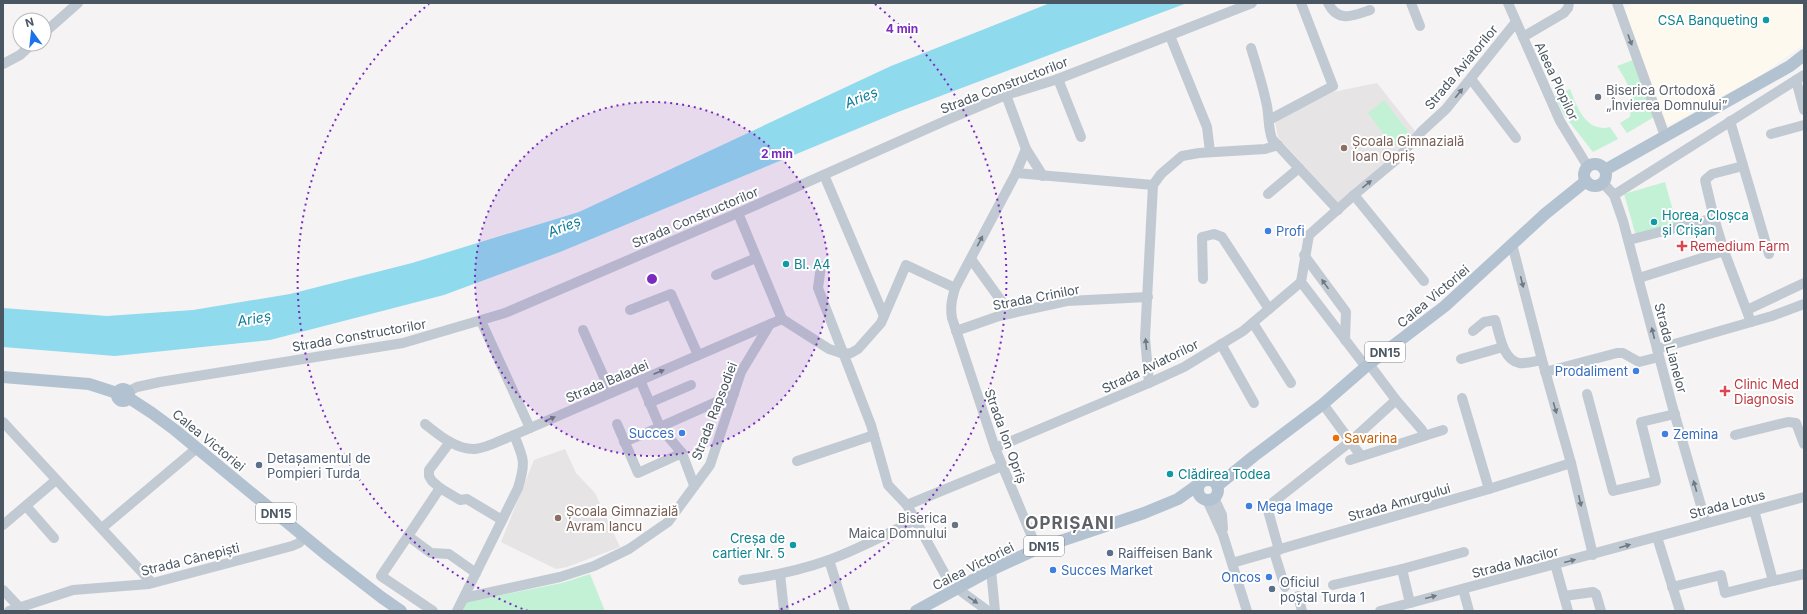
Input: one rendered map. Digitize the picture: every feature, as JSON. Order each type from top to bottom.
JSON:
[{"type":"main road","points":[[1605,170],[1790,66],[1804,55]]},
{"type":"main road","points":[[1596,164],[1605,170],[1606,177],[1603,183],[1596,186],[1589,184],[1586,181],[1585,172],[1588,167],[1596,164]]},
{"type":"main road","name":"Calea Victoriei","points":[[916,611],[991,570],[1037,549],[1144,513],[1178,499],[1208,491],[1322,404],[1445,306],[1545,214],[1586,181]]},
{"type":"main road","name":"Calea Victoriei","points":[[3,377],[89,384],[125,394],[197,448],[304,537],[381,598],[401,611]]},
{"type":"street","points":[[52,26],[78,3]]},
{"type":"street","name":"Strada Constructorilor","points":[[125,394],[137,387],[160,382],[403,343],[505,313],[738,213],[1006,95],[1058,79],[1252,3]]},
{"type":"street","points":[[1269,120],[1333,86],[1301,3]]},
{"type":"street","points":[[1328,3],[1333,11],[1343,17],[1351,17],[1370,10]]},
{"type":"street","points":[[1411,3],[1420,26]]},
{"type":"street","name":"Aleea Plopilor","points":[[1508,3],[1560,121],[1588,167]]},
{"type":"street","points":[[1523,37],[1564,13],[1568,8],[1569,3]]},
{"type":"street","points":[[1616,3],[1665,136]]},
{"type":"street","name":"Strada Aviatorilor","points":[[994,448],[1184,367],[1243,331],[1253,323],[1301,282],[1304,255],[1309,235],[1396,160],[1421,132],[1446,109],[1516,22]]},
{"type":"street","points":[[1170,36],[1207,127],[1210,152]]},
{"type":"street","points":[[1251,48],[1262,83],[1269,120],[1269,131],[1272,139],[1338,210]]},
{"type":"street","points":[[3,64],[23,52]]},
{"type":"street","points":[[1614,195],[1800,78],[1804,110]]},
{"type":"street","points":[[1058,79],[1081,137]]},
{"type":"street","points":[[1470,79],[1516,138]]},
{"type":"street","points":[[1006,95],[1026,149],[1043,176]]},
{"type":"street","points":[[1730,121],[1769,254]]},
{"type":"street","points":[[1771,134],[1804,125]]},
{"type":"street","points":[[1149,383],[1145,338],[1153,185],[1161,174],[1182,156],[1210,152],[1265,149],[1278,145]]},
{"type":"street","name":"Strada Ion Opriș","points":[[1026,149],[1016,173],[955,288],[951,300],[950,310],[994,448],[1037,549]]},
{"type":"street","points":[[1743,166],[1712,174],[1705,180],[1724,251],[1751,322]]},
{"type":"street","points":[[1268,194],[1299,168]]},
{"type":"street","points":[[1016,173],[1153,185]]},
{"type":"street","points":[[824,175],[884,316]]},
{"type":"street","name":"Strada Lianelor","points":[[1603,183],[1614,195],[1629,240],[1658,353],[1706,523]]},
{"type":"street","points":[[1354,195],[1424,281]]},
{"type":"street","points":[[738,213],[782,319],[829,349],[844,354],[858,349],[881,323],[906,265],[955,288]]},
{"type":"street","points":[[1629,240],[1714,218]]},
{"type":"street","points":[[1203,279],[1202,237],[1214,234],[1222,237],[1269,309]]},
{"type":"street","points":[[1512,244],[1545,372],[1571,463],[1593,555]]},
{"type":"street","points":[[1639,278],[1724,251]]},
{"type":"street","points":[[1304,255],[1346,312],[1345,340]]},
{"type":"street","points":[[716,275],[756,258]]},
{"type":"street","points":[[971,259],[1010,313]]},
{"type":"street","points":[[821,266],[818,288],[874,435],[888,485],[907,505],[947,578]]},
{"type":"street","points":[[1301,282],[1345,340],[1422,430],[1424,436]]},
{"type":"street","points":[[1747,310],[1804,283]]},
{"type":"street","points":[[630,310],[671,294],[698,355]]},
{"type":"street","name":"Strada Crinilor","points":[[956,331],[1010,313],[1067,301],[1148,297]]},
{"type":"street","points":[[1545,372],[1617,353],[1623,353],[1639,362],[1658,353],[1804,304]]},
{"type":"street","name":"Strada Baladei","points":[[424,424],[450,442],[476,449],[514,435],[782,319]]},
{"type":"street","points":[[1473,331],[1484,322],[1495,320],[1503,347],[1509,358],[1520,363],[1542,360]]},
{"type":"street","points":[[481,321],[530,428]]},
{"type":"street","points":[[1253,323],[1291,383]]},
{"type":"street","name":"Strada Rapsodiei","points":[[464,598],[560,577],[594,566],[622,553],[668,522],[710,465],[741,372],[770,324]]},
{"type":"street","points":[[583,330],[611,393]]},
{"type":"street","points":[[1221,344],[1254,403]]},
{"type":"street","points":[[1461,359],[1503,347]]},
{"type":"street","points":[[640,380],[660,426],[682,453],[694,485]]},
{"type":"street","points":[[649,403],[691,385]]},
{"type":"street","points":[[624,442],[734,394]]},
{"type":"street","points":[[1587,394],[1613,491],[1656,481],[1641,422],[1675,414]]},
{"type":"street","points":[[1462,398],[1489,490]]},
{"type":"street","points":[[1285,587],[1267,507],[1351,441],[1396,400]]},
{"type":"street","points":[[1322,404],[1361,456]]},
{"type":"street","points":[[3,422],[152,584]]},
{"type":"street","points":[[1736,435],[1788,422],[1796,423],[1804,444]]},
{"type":"street","points":[[617,424],[638,473],[682,453]]},
{"type":"street","points":[[1350,460],[1443,430]]},
{"type":"street","points":[[457,611],[518,488],[524,465],[523,456],[514,435]]},
{"type":"street","points":[[797,461],[874,435]]},
{"type":"street","points":[[450,442],[429,470],[429,476],[432,481],[440,488],[460,500],[466,499],[502,520]]},
{"type":"street","points":[[102,528],[197,448]]},
{"type":"street","name":"Strada Amurgului","points":[[1232,563],[1489,490],[1571,463]]},
{"type":"street","points":[[907,505],[1002,466]]},
{"type":"street","points":[[3,525],[56,480]]},
{"type":"street","points":[[433,611],[381,576],[440,488]]},
{"type":"street","points":[[1208,491],[1247,611]]},
{"type":"street","name":"Strada Lotus","points":[[1657,537],[1804,497]]},
{"type":"street","points":[[26,506],[54,538]]},
{"type":"street","points":[[1754,510],[1773,581]]},
{"type":"street","points":[[742,580],[780,574],[829,560],[915,520]]},
{"type":"street","points":[[408,536],[431,553],[449,554],[476,573]]},
{"type":"street","name":"Strada Cânepiști","points":[[9,611],[73,590],[152,584],[292,546],[299,543],[304,537]]},
{"type":"street","points":[[1657,537],[1680,611]]},
{"type":"street","name":"Strada Macilor","points":[[1380,611],[1657,537]]},
{"type":"street","points":[[1334,585],[1402,569],[1464,552]]},
{"type":"street","points":[[829,560],[845,611]]},
{"type":"street","points":[[1555,564],[1568,611]]},
{"type":"street","points":[[1402,569],[1410,603]]},
{"type":"street","points":[[991,570],[994,611]]},
{"type":"street","points":[[780,574],[784,611]]},
{"type":"street","points":[[1672,588],[1721,575],[1725,594],[1804,574]]},
{"type":"street","points":[[959,588],[962,592],[988,611]]},
{"type":"street","points":[[1463,589],[1469,611]]},
{"type":"street","points":[[3,590],[19,607]]},
{"type":"street","points":[[1564,596],[1593,592],[1596,594],[1601,611]]},
{"type":"street","points":[[1298,596],[1302,611]]},
{"type":"shaded area","points":[[1634,3],[1804,3],[1804,44],[1763,74],[1668,126],[1644,72],[1624,8]]},
{"type":"shaded area","name":"Școala Gimnazială Ioan Opriș","points":[[1377,83],[1415,131],[1390,159],[1339,204],[1278,137],[1275,122],[1333,92]]},
{"type":"shaded area","name":"Școala Gimnazială Avram Iancu","points":[[565,449],[576,473],[595,493],[620,547],[567,567],[556,569],[501,542],[534,460]]},
{"type":"green space","points":[[1633,60],[1654,117],[1627,133],[1620,123],[1630,117],[1631,96],[1625,79],[1617,66]]},
{"type":"green space","points":[[1570,89],[1579,111],[1584,117],[1595,126],[1602,128],[1610,127],[1618,139],[1593,152],[1564,115],[1555,96]]},
{"type":"green space","points":[[1384,100],[1410,134],[1393,147],[1368,113]]},
{"type":"green space","points":[[1665,182],[1677,225],[1636,236],[1624,194]]},
{"type":"green space","points":[[590,574],[605,611],[463,611],[466,602],[562,583]]},
{"type":"water","name":"Arieș","points":[[1050,3],[1187,3],[898,112],[560,252],[444,295],[270,340],[115,356],[3,347],[3,308],[107,316],[193,310],[290,294],[412,263],[579,212],[891,66]]},
{"type":"place","name":"CSA Banqueting","points":[[1766,20]]},
{"type":"place","name":"Biserica Ortodoxă „Învierea Domnului”","points":[[1598,97]]},
{"type":"place","name":"Școala Gimnazială Ioan Opriș","points":[[1344,148]]},
{"type":"place","name":"Horea, Cloșca și Crișan","points":[[1654,222]]},
{"type":"place","name":"Profi","points":[[1268,231]]},
{"type":"place","name":"Remedium Farm","points":[[1682,246]]},
{"type":"place","name":"Bl. A4","points":[[786,264]]},
{"type":"place","name":"Prodaliment","points":[[1636,371]]},
{"type":"place","name":"Clinic Med Diagnosis","points":[[1725,391]]},
{"type":"place","name":"Succes","points":[[682,433]]},
{"type":"place","name":"Zemina","points":[[1665,434]]},
{"type":"place","name":"Savarina","points":[[1336,438]]},
{"type":"place","name":"Detașamentul de Pompieri Turda","points":[[259,465]]},
{"type":"place","name":"Clădirea Todea","points":[[1170,474]]},
{"type":"place","name":"Mega Image","points":[[1249,506]]},
{"type":"place","name":"Școala Gimnazială Avram Iancu","points":[[558,518]]},
{"type":"place","name":"Biserica Maica Domnului","points":[[955,525]]},
{"type":"place","name":"Creșa de cartier Nr. 5","points":[[793,545]]},
{"type":"place","name":"Raiffeisen Bank","points":[[1110,553]]},
{"type":"place","name":"Succes Market","points":[[1053,570]]},
{"type":"place","name":"Oncos","points":[[1269,577]]},
{"type":"place","name":"Oficiul poștal Turda 1","points":[[1272,589]]},
{"type":"district","name":"OPRIȘANI","points":[[1070,523]]}]
